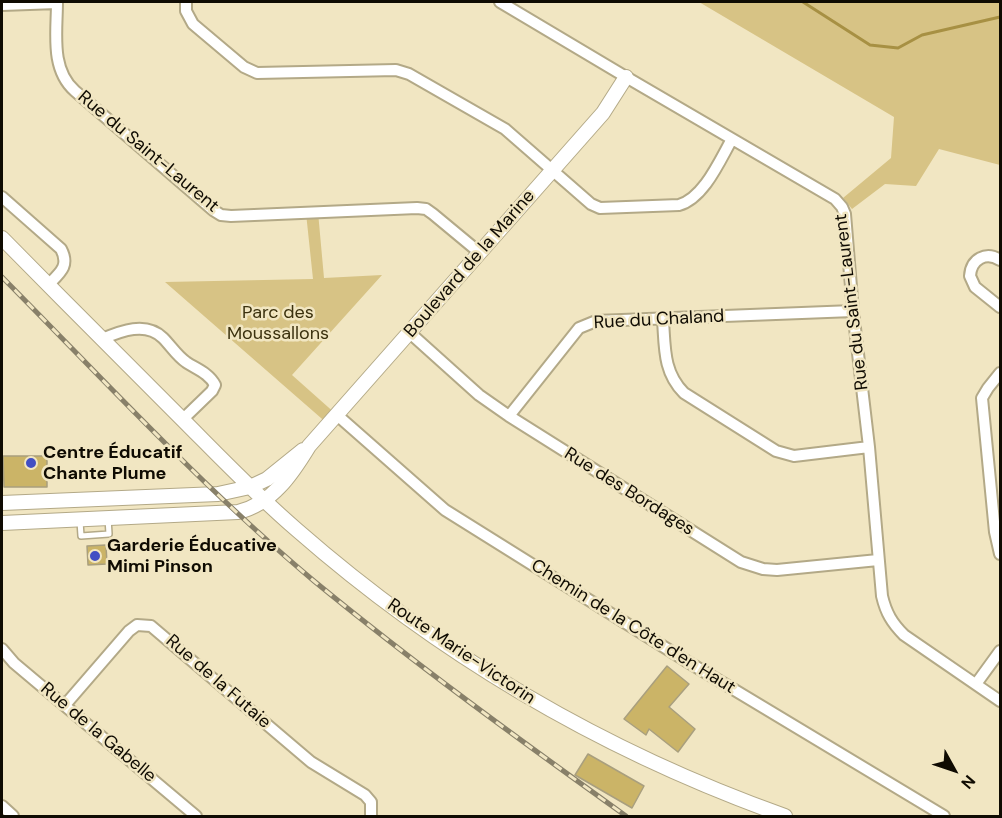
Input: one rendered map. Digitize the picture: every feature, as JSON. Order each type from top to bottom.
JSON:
[{"type":"street","points":[[2,5],[57,2]]},
{"type":"street","name":"Rue du Saint-Laurent","points":[[57,2],[58,60],[63,78],[75,91],[213,210],[231,216],[417,208],[434,214],[480,253]]},
{"type":"street","points":[[186,2],[186,12],[193,24],[244,67],[257,73],[396,70],[409,74],[505,129],[591,204],[600,208],[680,205],[690,201],[700,192],[732,139]]},
{"type":"street","name":"Rue du Saint-Laurent","points":[[500,2],[835,199],[842,207],[845,214],[853,311],[869,447],[878,560],[886,611],[893,625],[904,636],[1000,701]]},
{"type":"street","name":"Boulevard de la Marine","points":[[2,523],[238,512],[254,508],[264,501],[291,474],[309,446],[603,113],[626,78]]},
{"type":"street","points":[[2,197],[61,249],[65,262],[63,271],[48,285]]},
{"type":"street","name":"Route Marie-Victorin","points":[[2,238],[264,501],[391,607],[513,689],[640,757],[785,816]]},
{"type":"street","points":[[1000,260],[993,255],[981,257],[972,264],[970,276],[975,286],[1000,307]]},
{"type":"street","name":"Rue du Chaland","points":[[509,416],[579,328],[587,323],[853,311]]},
{"type":"street","points":[[663,320],[665,362],[675,384],[684,393],[776,451],[794,456],[869,447]]},
{"type":"street","points":[[102,339],[120,332],[143,328],[152,330],[162,336],[185,361],[212,379],[214,385],[212,391],[182,420]]},
{"type":"street","name":"Rue des Bordages","points":[[410,333],[479,394],[509,416],[741,562],[777,570],[878,560]]},
{"type":"street","points":[[1000,373],[988,387],[982,399],[996,504],[995,532],[1000,554]]},
{"type":"street","name":"Chemin de la Côte d'en Haut","points":[[337,415],[445,510],[688,662],[944,816]]},
{"type":"street","name":"Boulevard de la Marine","points":[[2,503],[218,494],[250,487],[267,479],[309,446]]},
{"type":"street","points":[[80,500],[80,519]]},
{"type":"street","name":"Rue de la Futaie","points":[[65,705],[132,628],[142,624],[151,626],[311,762],[365,795],[371,802],[371,816]]},
{"type":"street","name":"Rue de la Gabelle","points":[[2,649],[14,663],[196,816]]},
{"type":"street","points":[[976,684],[1000,651]]},
{"type":"street","points":[[2,806],[13,816]]},
{"type":"green space","points":[[699,2],[1000,2],[1000,165],[939,149],[916,186],[885,184],[852,209],[843,198],[891,158],[894,117]]},
{"type":"green space","name":"Parc des Moussallons","points":[[318,212],[324,278],[382,275],[292,375],[337,415],[329,425],[165,282],[313,279],[306,213]]},
{"type":"building","points":[[3,456],[47,456],[47,487],[4,487]]},
{"type":"building","points":[[106,545],[107,564],[88,565],[87,546]]},
{"type":"building","points":[[667,666],[689,684],[669,707],[695,729],[678,752],[649,729],[646,735],[624,719]]},
{"type":"building","points":[[588,754],[644,786],[632,808],[575,775]]},
{"type":"waterway","points":[[803,2],[870,45],[898,48],[922,35],[1000,17]]},
{"type":"railway","points":[[2,277],[193,471],[314,581],[429,672],[626,816]]},
{"type":"place","name":"Centre Éducatif Chante Plume","points":[[31,463]]},
{"type":"place","name":"Garderie Éducative Mimi Pinson","points":[[95,556]]}]
